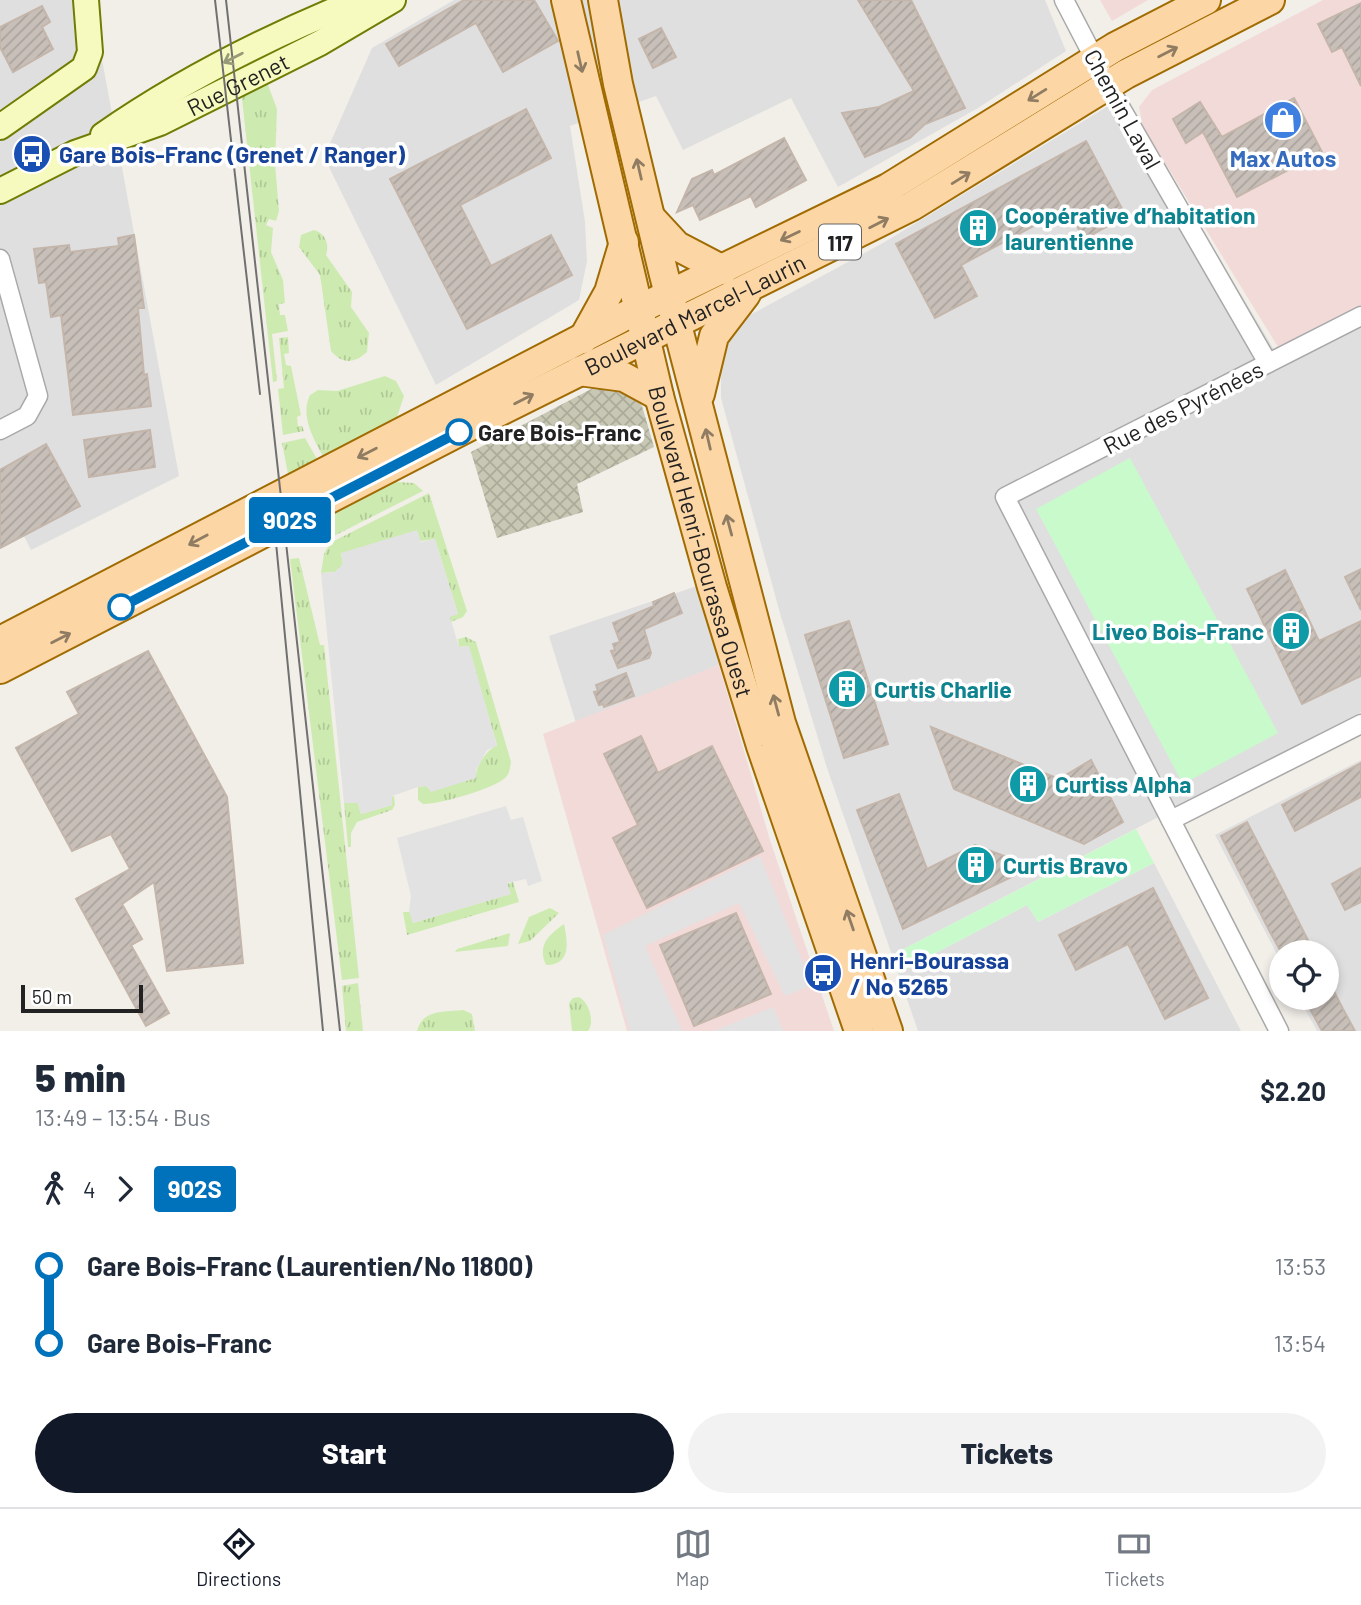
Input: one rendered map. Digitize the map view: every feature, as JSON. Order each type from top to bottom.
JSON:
[{"type":"main road","name":"Boulevard Henri-Bourassa Ouest","points":[[566,0],[659,396],[743,689],[859,1031]]},
{"type":"main road","name":"Boulevard Henri-Bourassa Ouest","points":[[603,0],[618,84],[669,296],[699,400],[781,723],[888,1031]]},
{"type":"main road","name":"Boulevard Marcel-Laurin","points":[[295,504],[583,339],[895,184],[1096,60],[1206,0]]},
{"type":"main road","name":"Boulevard Marcel-Laurin","points":[[295,504],[579,372],[927,198],[1109,85],[1270,0]]},
{"type":"main road","points":[[650,217],[677,246],[723,270]]},
{"type":"main road","points":[[583,339],[609,292],[624,242]]},
{"type":"main road","points":[[699,400],[714,336],[753,286]]},
{"type":"main road","points":[[579,372],[624,377],[659,396]]},
{"type":"main road","name":"117","points":[[0,641],[295,504]]},
{"type":"main road","name":"117","points":[[0,669],[295,504]]},
{"type":"street","points":[[0,127],[83,68],[90,52],[86,0]]},
{"type":"street","name":"Rue Grenet","points":[[0,191],[75,153],[150,102],[264,42],[359,0]]},
{"type":"street","name":"Rue Grenet","points":[[75,153],[160,123],[320,43],[393,0]]},
{"type":"street","name":"Chemin Laval","points":[[1064,0],[1109,85],[1268,363]]},
{"type":"street","points":[[0,258],[38,397],[27,416],[0,430]]},
{"type":"street","name":"Rue des Pyrénées","points":[[1171,820],[1005,497],[1361,316]]},
{"type":"street","points":[[1279,1031],[1171,820],[1361,724]]},
{"type":"shaded area","points":[[0,0],[91,0],[179,476],[31,550],[0,488]]},
{"type":"shaded area","points":[[454,0],[1045,0],[1066,51],[978,108],[838,187],[791,98],[683,150],[656,96],[570,126],[585,222],[587,261],[579,300],[436,385],[324,157],[372,48]]},
{"type":"shaded area","points":[[1100,0],[1148,0],[1112,21]]},
{"type":"shaded area","points":[[1323,0],[1361,0],[1361,305],[1278,347],[1143,127],[1139,107],[1152,90]]},
{"type":"shaded area","points":[[1123,97],[1276,353],[1361,309],[1361,712],[892,955],[827,768],[780,613],[721,398],[721,360],[739,321],[883,243]]},
{"type":"shaded area","points":[[597,386],[609,386],[634,397],[642,406],[654,447],[577,484],[583,512],[497,538],[471,452]]},
{"type":"shaded area","points":[[417,530],[421,542],[435,539],[458,614],[450,617],[459,647],[469,646],[497,746],[487,750],[476,770],[476,778],[431,792],[426,786],[418,787],[392,796],[392,805],[361,814],[358,803],[344,803],[321,573],[335,572],[343,564],[341,553]]},
{"type":"shaded area","points":[[697,586],[719,665],[576,723],[549,636]]},
{"type":"shaded area","points":[[719,665],[770,840],[834,1031],[627,1031],[543,734]]},
{"type":"shaded area","points":[[1361,760],[1361,1031],[1317,1031],[1306,1010],[1339,1010],[1339,940],[1270,940],[1215,835]]},
{"type":"shaded area","points":[[506,806],[511,820],[523,817],[542,881],[528,886],[526,879],[507,883],[511,894],[413,923],[409,911],[411,896],[397,838]]},
{"type":"shaded area","points":[[760,856],[812,985],[785,996],[739,903],[645,946],[682,1031],[630,1031],[603,935]]},
{"type":"shaded area","points":[[1154,863],[1241,1031],[918,1031],[898,973],[1027,905],[1038,922]]},
{"type":"shaded area","points":[[773,1007],[783,1031],[714,1031]]},
{"type":"green space","points":[[265,77],[277,109],[275,164],[279,211],[276,221],[269,219],[266,225],[273,228],[271,252],[283,280],[285,303],[279,304],[280,315],[285,315],[288,331],[272,334],[277,381],[273,382],[241,90]]},
{"type":"green space","points":[[314,230],[326,240],[326,255],[352,292],[351,307],[369,333],[367,352],[357,359],[344,360],[331,351],[320,275],[299,247],[301,235]]},
{"type":"green space","points":[[288,337],[289,353],[284,354],[286,365],[291,366],[301,415],[297,417],[298,426],[302,426],[304,431],[283,435],[278,389],[284,388],[279,338]]},
{"type":"green space","points":[[385,376],[396,381],[404,396],[397,417],[323,456],[307,418],[310,395],[318,390],[337,391]]},
{"type":"green space","points":[[305,438],[317,459],[288,474],[282,443]]},
{"type":"green space","points":[[1130,458],[1278,733],[1183,784],[1036,509]]},
{"type":"green space","points":[[396,482],[414,483],[423,491],[330,538],[323,520]]},
{"type":"green space","points":[[429,493],[467,611],[463,617],[451,622],[449,616],[458,614],[435,539],[341,553],[343,564],[335,572],[321,573],[324,554],[330,543]]},
{"type":"green space","points":[[299,558],[320,645],[324,645],[359,978],[342,980],[290,559]]},
{"type":"green space","points":[[466,637],[476,642],[511,762],[510,770],[500,781],[479,791],[441,802],[423,804],[418,800],[418,787],[476,778],[482,759],[497,745],[468,646],[459,647],[458,639]]},
{"type":"green space","points":[[394,796],[395,805],[392,810],[357,822],[351,833],[351,847],[348,847],[344,803],[358,803],[361,814],[392,805],[391,797]]},
{"type":"green space","points":[[1136,829],[1154,863],[1038,922],[1027,905],[898,973],[892,955]]},
{"type":"green space","points":[[513,882],[519,902],[407,935],[403,912],[410,912],[413,923],[510,894],[507,884]]},
{"type":"green space","points":[[550,908],[559,913],[530,941],[518,944],[529,917]]},
{"type":"green space","points":[[564,924],[567,945],[564,957],[554,964],[546,965],[543,952],[546,942],[553,932]]},
{"type":"green space","points":[[510,933],[508,946],[455,952],[457,949]]},
{"type":"green space","points":[[358,983],[363,1031],[346,1031],[342,986]]},
{"type":"green space","points":[[579,997],[590,1012],[591,1023],[588,1031],[572,1031],[569,1003],[573,998]]},
{"type":"green space","points":[[463,1010],[472,1014],[475,1031],[417,1031],[429,1015]]},
{"type":"building","points":[[464,0],[534,0],[558,41],[503,72],[476,23],[399,66],[386,44]]},
{"type":"building","points":[[858,0],[911,0],[965,108],[925,124],[910,138],[865,157],[842,113],[879,107],[914,91]]},
{"type":"building","points":[[1361,3],[1361,86],[1342,47],[1332,52],[1318,24]]},
{"type":"building","points":[[42,6],[50,22],[42,27],[53,49],[13,72],[0,47],[0,27]]},
{"type":"building","points":[[661,28],[676,57],[653,68],[639,39]]},
{"type":"building","points":[[1294,98],[1322,152],[1237,197],[1203,132],[1186,143],[1173,119],[1200,102],[1222,137]]},
{"type":"building","points":[[526,109],[551,158],[460,205],[491,266],[551,235],[572,275],[467,329],[390,179]]},
{"type":"building","points":[[784,138],[806,180],[756,207],[751,196],[700,220],[693,205],[677,212],[692,179],[712,170],[714,175]]},
{"type":"building","name":"Coopérative d’habitation laurentienne","points":[[1086,141],[1126,216],[1084,239],[1067,208],[961,265],[977,296],[935,318],[896,244]]},
{"type":"building","points":[[134,235],[144,308],[138,308],[144,375],[147,374],[151,406],[73,415],[61,315],[51,317],[46,282],[39,283],[34,249],[69,245],[70,252],[119,246],[118,238]]},
{"type":"building","points":[[150,430],[155,467],[89,477],[84,440]]},
{"type":"building","points":[[46,444],[80,506],[0,548],[0,470]]},
{"type":"building","points":[[1361,569],[1361,610],[1345,577]]},
{"type":"building","name":"Liveo Bois-Franc","points":[[1285,570],[1319,641],[1361,621],[1361,676],[1302,704],[1247,589]]},
{"type":"building","points":[[674,593],[682,613],[644,629],[651,653],[649,658],[618,668],[611,651],[615,650],[613,644],[620,642],[613,623],[654,606],[653,602]]},
{"type":"building","name":"Curtis Charlie","points":[[849,621],[888,744],[844,758],[805,635]]},
{"type":"building","points":[[148,651],[227,797],[243,963],[167,971],[154,882],[122,904],[142,939],[131,945],[169,1013],[146,1026],[76,899],[130,869],[111,834],[72,851],[16,748],[79,714],[67,692]]},
{"type":"building","points":[[626,673],[634,696],[604,707],[603,704],[599,705],[594,692],[598,691],[596,685]]},
{"type":"building","name":"Curtiss Alpha","points":[[931,727],[1059,779],[1091,760],[1123,822],[1084,844],[954,789]]},
{"type":"building","points":[[641,736],[658,773],[712,746],[763,851],[647,908],[613,838],[638,825],[604,754]]},
{"type":"building","points":[[1361,763],[1361,797],[1295,831],[1282,805]]},
{"type":"building","name":"Curtis Bravo","points":[[899,794],[927,869],[975,845],[1015,860],[1020,873],[903,929],[857,810]]},
{"type":"building","points":[[1247,822],[1308,940],[1274,940],[1221,836]]},
{"type":"building","points":[[1361,868],[1361,902],[1345,910],[1332,884]]},
{"type":"building","points":[[1153,888],[1208,998],[1165,1019],[1128,944],[1076,970],[1059,935]]},
{"type":"building","points":[[736,913],[771,994],[694,1026],[660,945]]},
{"type":"building","points":[[1339,1001],[1355,1031],[1322,1031],[1311,1010],[1339,1010]]},
{"type":"tram line","points":[[215,0],[260,394]]},
{"type":"tram line","points":[[226,0],[340,1031]]},
{"type":"tram line","points":[[272,501],[323,1031]]},
{"type":"bus line","name":"902S","points":[[121,607],[459,432]]},
{"type":"place","name":"Max Autos","points":[[1283,120]]},
{"type":"place","name":"Gare Bois-Franc (Grenet / Ranger)","points":[[32,154]]},
{"type":"place","name":"Coopérative d’habitation laurentienne","points":[[978,228]]},
{"type":"place","name":"Gare Bois-Franc","points":[[459,432]]},
{"type":"place","name":"Liveo Bois-Franc","points":[[1291,631]]},
{"type":"place","name":"Curtis Charlie","points":[[847,689]]},
{"type":"place","name":"Curtiss Alpha","points":[[1028,784]]},
{"type":"place","name":"Curtis Bravo","points":[[976,865]]},
{"type":"place","name":"Henri-Bourassa / No 5265","points":[[823,973]]}]
